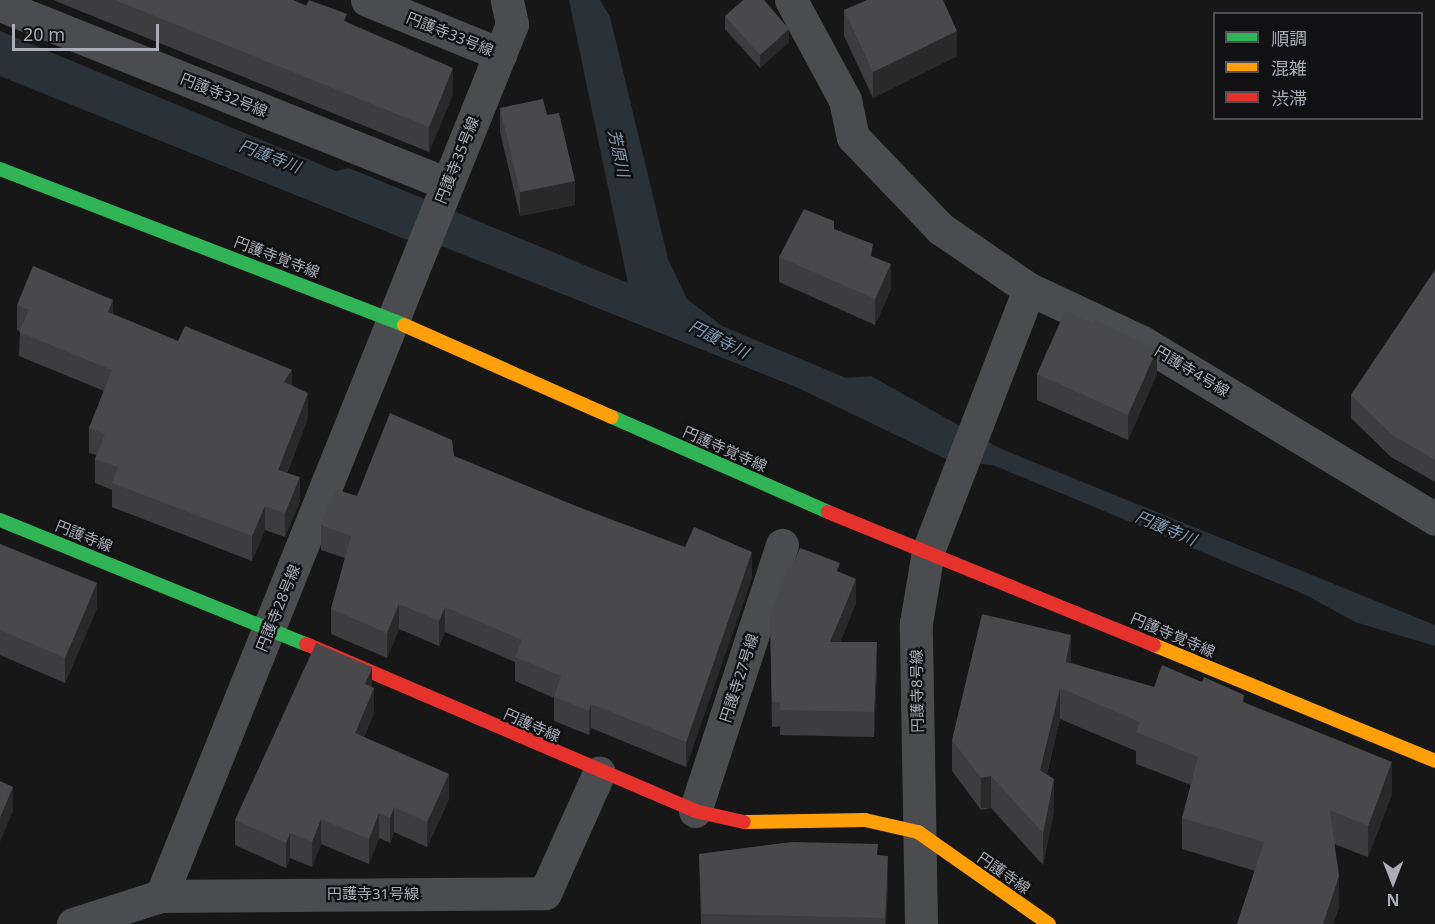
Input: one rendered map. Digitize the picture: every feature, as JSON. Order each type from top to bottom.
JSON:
[{"type":"street","name":"円護寺33号線","points":[[367,0],[500,54]]},
{"type":"street","name":"円護寺35号線","points":[[394,320],[512,24],[507,0]]},
{"type":"street","name":"円護寺4号線","points":[[791,0],[845,100],[854,137],[941,229],[1029,289],[1142,342],[1435,519]]},
{"type":"street","name":"円護寺32号線","points":[[0,5],[448,184]]},
{"type":"street","name":"円護寺覚寺線","points":[[0,169],[394,320],[928,551],[1435,761]]},
{"type":"street","points":[[928,551],[1029,289]]},
{"type":"street","name":"円護寺28号線","points":[[160,896],[394,320]]},
{"type":"street","name":"円護寺線","points":[[0,520],[270,628],[599,772],[695,811],[757,825],[866,820],[918,832],[1048,924]]},
{"type":"street","name":"円護寺27号線","points":[[695,811],[782,544]]},
{"type":"street","name":"円護寺8号線","points":[[921,924],[916,623],[928,551]]},
{"type":"street","name":"円護寺31号線","points":[[73,924],[160,896],[545,893],[599,772]]},
{"type":"water","points":[[569,0],[600,0],[610,17],[668,259],[687,299],[722,326],[846,378],[871,376],[999,448],[1435,625],[1435,646],[1355,622],[1306,595],[993,465],[950,461],[796,387],[444,247],[402,238],[0,76],[0,31],[336,171],[349,168],[628,283]]},
{"type":"building","points":[[115,0],[293,0],[306,6],[309,0],[347,14],[344,21],[453,68],[429,127]]},
{"type":"building","points":[[743,0],[764,0],[789,29],[760,55],[725,16]]},
{"type":"building","points":[[867,0],[943,0],[957,31],[873,72],[844,10]]},
{"type":"building","points":[[543,99],[547,115],[559,113],[575,181],[520,192],[500,108]]},
{"type":"building","points":[[804,209],[834,221],[834,229],[873,244],[871,256],[891,264],[875,299],[779,257]]},
{"type":"building","points":[[33,266],[113,300],[108,312],[178,341],[185,326],[292,370],[284,382],[308,393],[278,470],[300,477],[285,513],[265,506],[252,536],[112,483],[118,467],[95,459],[105,434],[89,428],[112,370],[19,332],[29,310],[17,305]]},
{"type":"building","points":[[1435,270],[1435,460],[1391,434],[1351,395]]},
{"type":"building","points":[[1065,311],[1094,324],[1095,320],[1157,349],[1128,415],[1037,374]]},
{"type":"building","points":[[390,413],[452,440],[454,456],[578,507],[685,547],[694,527],[752,552],[686,742],[591,704],[589,711],[554,697],[561,676],[515,657],[522,640],[445,607],[439,621],[399,604],[387,633],[331,609],[351,536],[321,525],[335,489],[357,496]]},
{"type":"building","points":[[0,544],[97,583],[65,658],[0,630]]},
{"type":"building","points":[[800,548],[840,563],[837,571],[856,579],[830,642],[877,642],[874,712],[780,710],[780,702],[772,702],[770,616],[787,567],[791,569]]},
{"type":"building","points":[[982,614],[1071,635],[1066,662],[1154,687],[1162,665],[1202,682],[1204,677],[1244,695],[1243,702],[1392,762],[1368,826],[1330,810],[1339,876],[1323,924],[1237,924],[1264,842],[1182,818],[1198,757],[1136,732],[1140,722],[1060,688],[1040,770],[1054,779],[1043,833],[991,776],[981,778],[952,740]]},
{"type":"building","points":[[316,643],[372,667],[365,684],[374,688],[355,733],[449,774],[427,822],[394,807],[390,818],[379,813],[369,839],[321,819],[312,842],[290,833],[286,843],[235,820]]},
{"type":"building","points":[[0,781],[13,787],[0,818]]},
{"type":"building","points":[[792,842],[878,844],[877,855],[888,856],[885,918],[702,914],[699,854]]},
{"type":"traffic: fast","points":[[0,169],[404,325]]},
{"type":"traffic: fast","points":[[612,417],[828,512]]},
{"type":"traffic: fast","points":[[0,520],[306,644]]},
{"type":"traffic: slow","points":[[404,325],[612,417]]},
{"type":"traffic: slow","points":[[1154,645],[1435,761]]},
{"type":"traffic: slow","points":[[744,822],[865,820],[918,832],[1049,924]]},
{"type":"traffic: jam","points":[[828,512],[1154,645]]},
{"type":"traffic: jam","points":[[306,644],[695,811],[744,822]]},
{"type":"water label","name":"芳原川","points":[[619,153]]},
{"type":"water label","name":"円護寺川","points":[[270,156]]},
{"type":"water label","name":"円護寺川","points":[[719,339]]},
{"type":"water label","name":"円護寺川","points":[[1166,528]]}]
